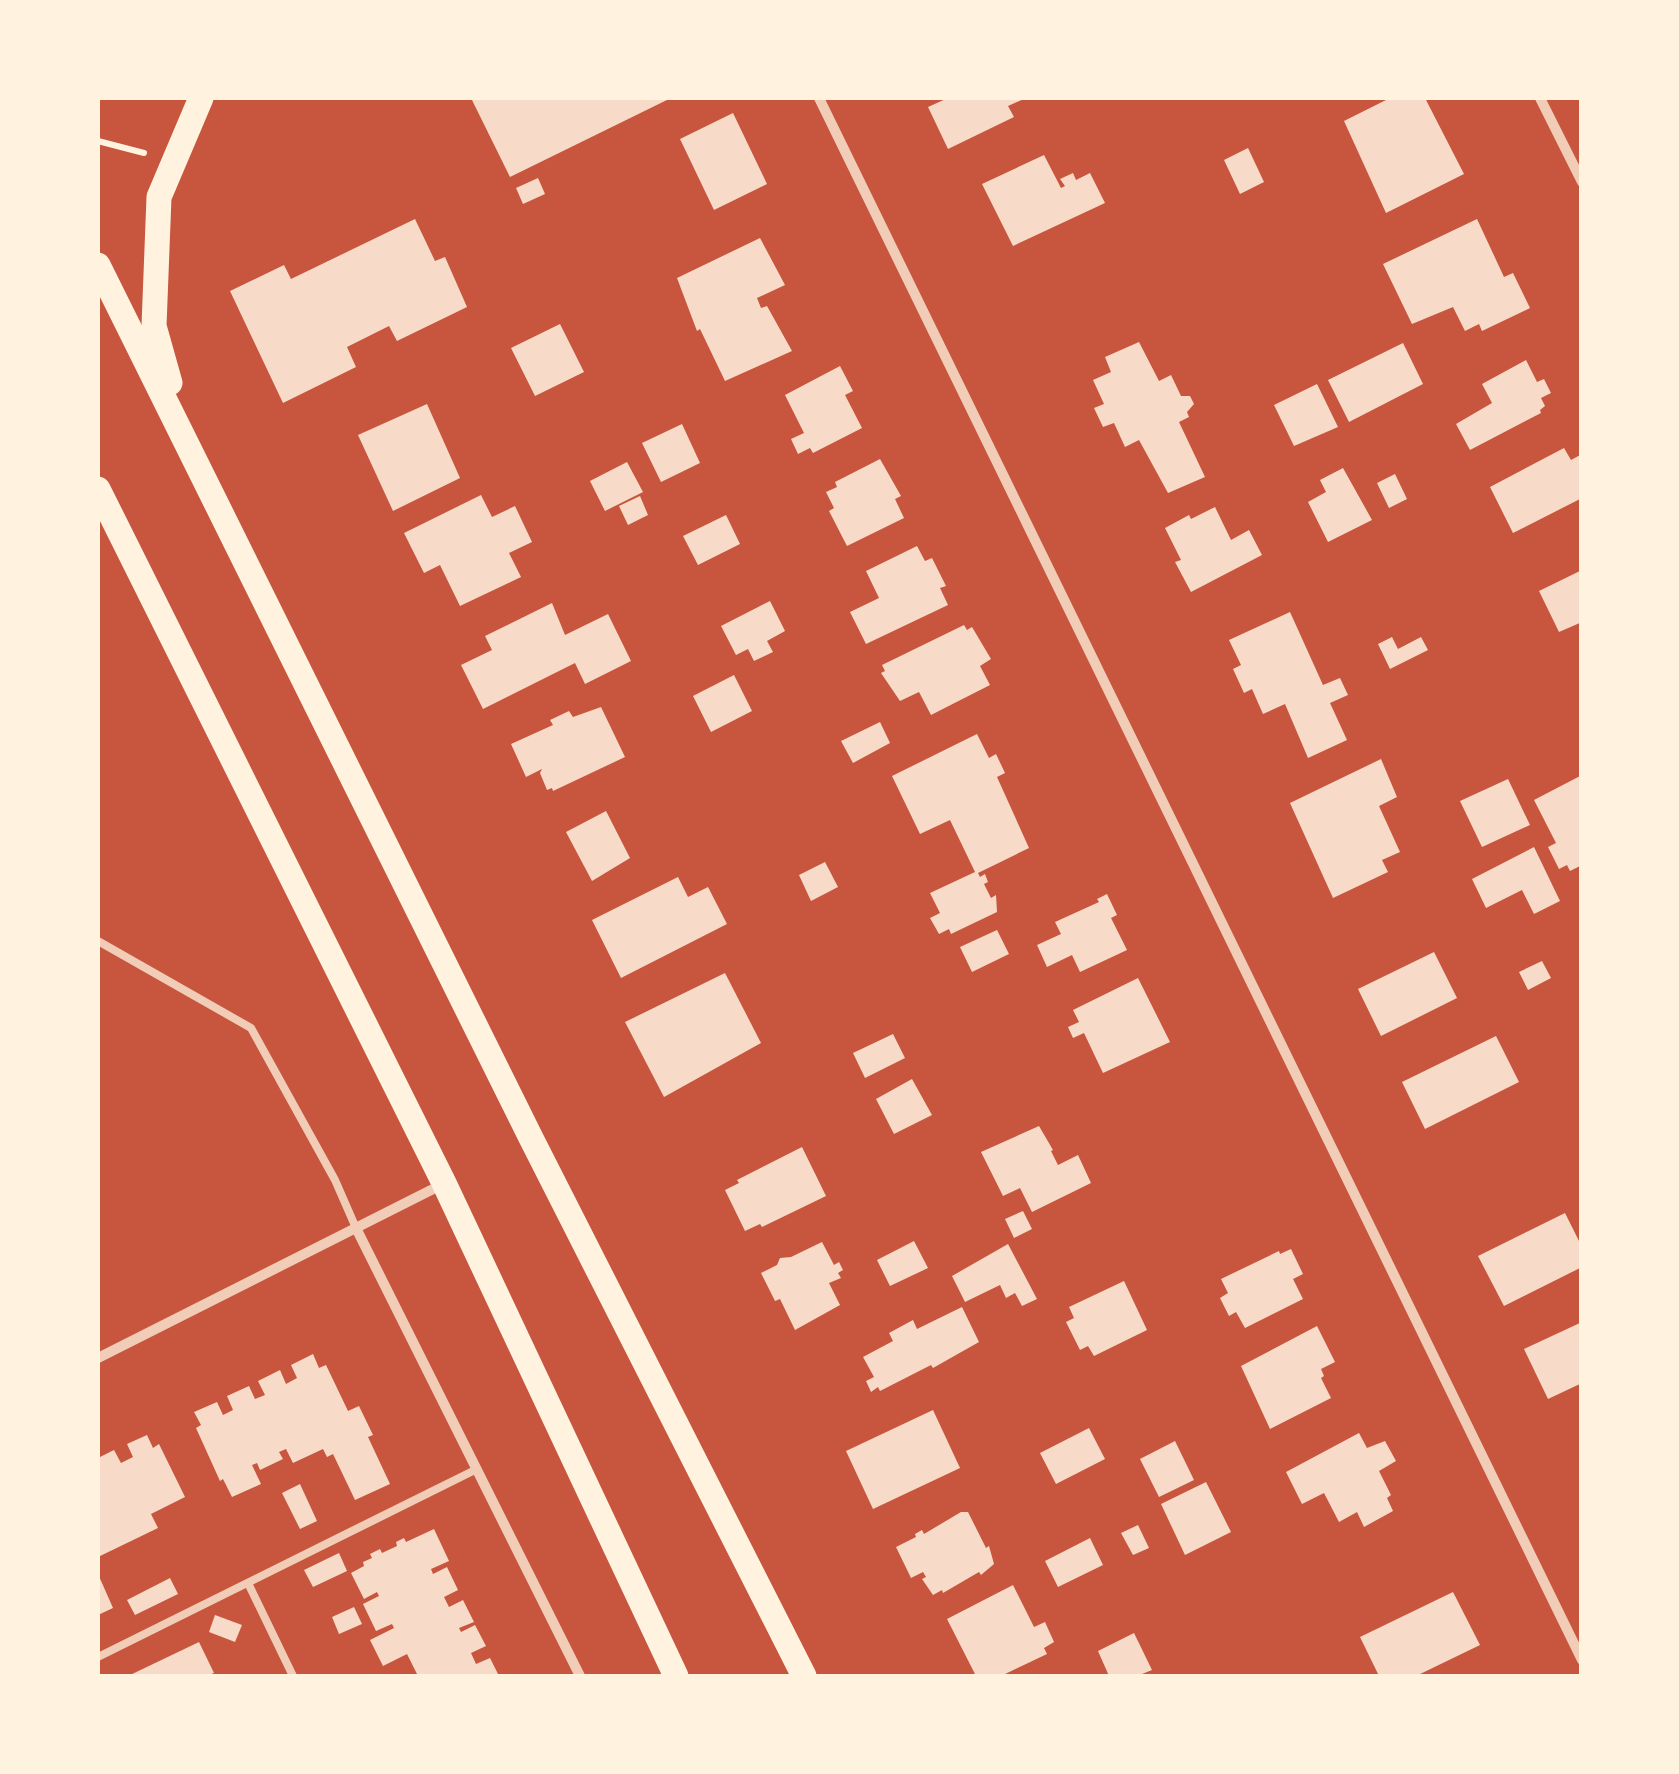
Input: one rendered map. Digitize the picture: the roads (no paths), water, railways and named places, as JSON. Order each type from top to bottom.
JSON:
[{"type":"main road","points":[[186,441],[154,326],[159,197],[201,98]]},
{"type":"main road","points":[[98,265],[530,1138],[804,1676]]},
{"type":"main road","points":[[98,489],[444,1183],[676,1676]]},
{"type":"street","points":[[819,98],[1582,1660]]},
{"type":"street","points":[[1540,98],[1582,182]]},
{"type":"street","points":[[98,1358],[444,1183]]},
{"type":"street","points":[[356,1228],[580,1676]]},
{"type":"lane","points":[[98,941],[250,1028],[334,1180],[356,1228]]},
{"type":"lane","points":[[98,1658],[477,1469]]},
{"type":"lane","points":[[248,1583],[293,1676]]}]
